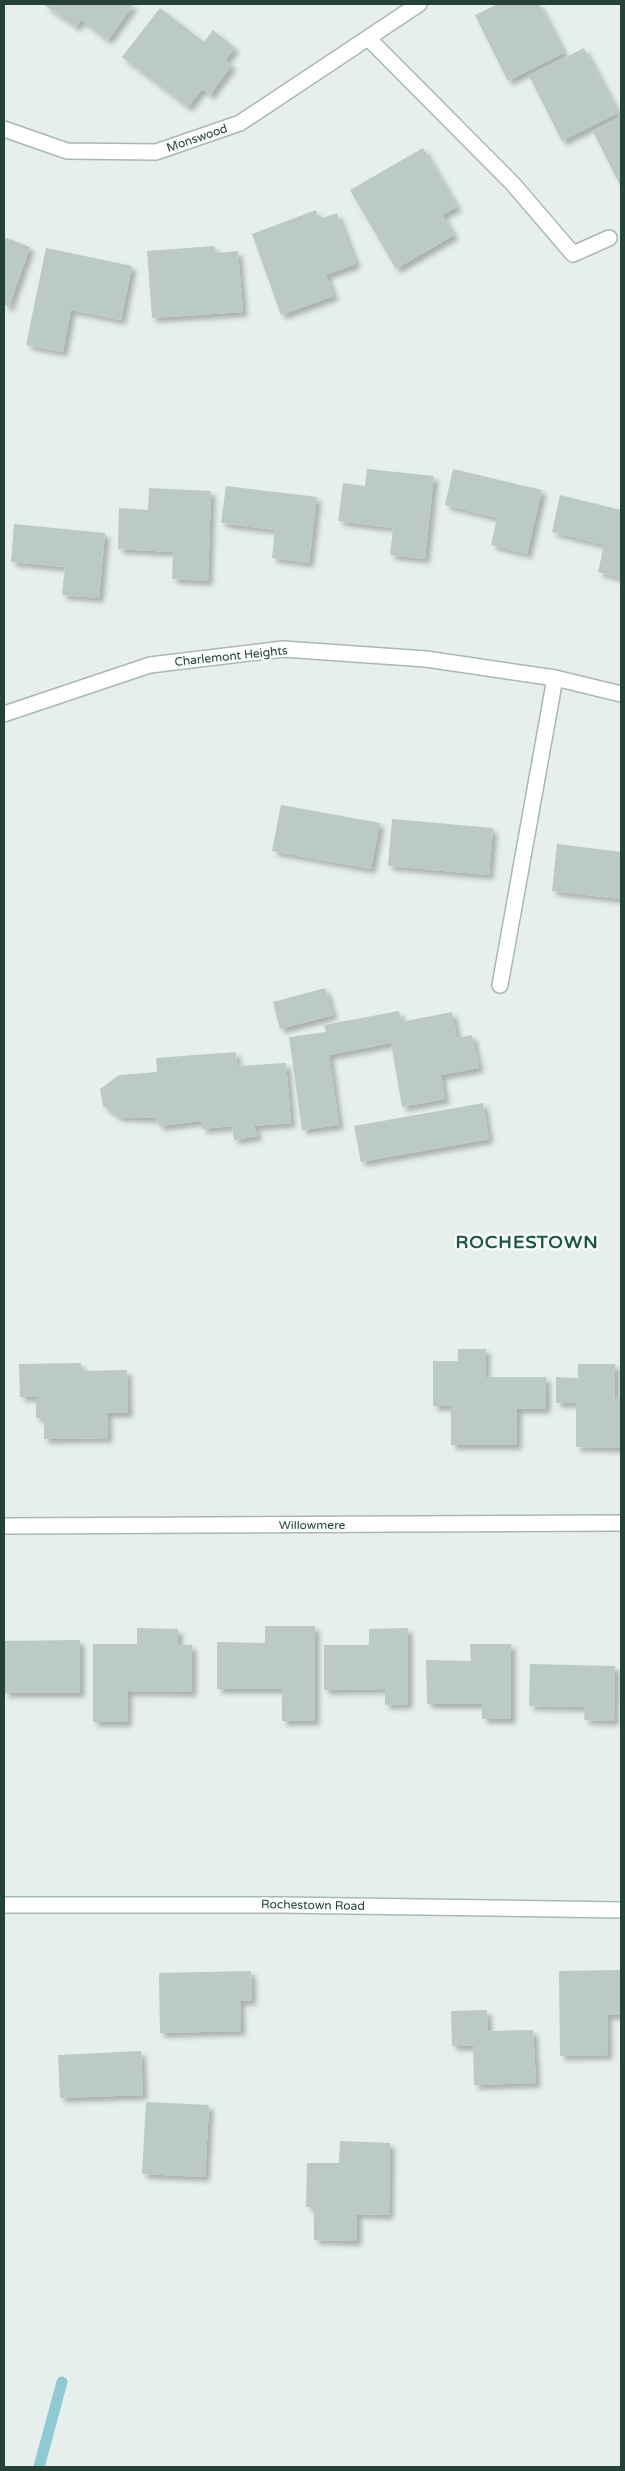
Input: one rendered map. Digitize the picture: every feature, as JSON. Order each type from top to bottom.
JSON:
[{"type":"street","name":"Monswood","points":[[4,129],[67,151],[156,152],[240,123],[419,4]]},
{"type":"street","points":[[368,38],[513,184],[573,254],[609,238]]},
{"type":"street","name":"Charlemont Heights","points":[[4,714],[150,665],[283,649],[426,659],[555,678],[621,694]]},
{"type":"street","points":[[500,985],[555,678]]},
{"type":"street","name":"Willowmere","points":[[4,1526],[621,1523]]},
{"type":"street","name":"Rochestown Road","points":[[4,1905],[281,1904],[621,1910]]},
{"type":"building","points":[[43,4],[134,4],[108,40],[81,20],[76,27]]},
{"type":"building","points":[[498,4],[539,4],[564,53],[508,81],[475,15]]},
{"type":"building","points":[[160,8],[204,42],[213,30],[235,48],[225,60],[232,65],[210,95],[202,89],[188,107],[122,57]]},
{"type":"building","points":[[584,48],[618,113],[562,141],[529,76]]},
{"type":"building","points":[[621,117],[621,187],[593,131]]},
{"type":"building","points":[[423,148],[457,207],[442,215],[454,235],[396,269],[350,190]]},
{"type":"building","points":[[316,210],[319,219],[337,213],[356,264],[326,275],[334,296],[281,315],[252,234]]},
{"type":"building","points":[[4,237],[30,247],[9,307],[4,305]]},
{"type":"building","points":[[214,246],[215,253],[238,251],[243,312],[152,318],[147,251]]},
{"type":"building","points":[[46,248],[132,266],[121,320],[71,310],[63,352],[26,345]]},
{"type":"building","points":[[367,469],[434,476],[425,559],[390,555],[393,528],[338,521],[343,483],[365,486]]},
{"type":"building","points":[[453,469],[542,490],[527,554],[491,545],[497,518],[445,505]]},
{"type":"building","points":[[226,486],[317,497],[309,563],[272,558],[275,530],[221,523]]},
{"type":"building","points":[[149,488],[211,491],[208,581],[172,579],[173,552],[118,549],[119,508],[148,510]]},
{"type":"building","points":[[560,495],[621,510],[621,578],[598,572],[604,545],[552,532]]},
{"type":"building","points":[[14,524],[105,533],[99,598],[62,595],[65,567],[11,562]]},
{"type":"building","points":[[281,805],[380,823],[371,869],[272,851]]},
{"type":"building","points":[[392,819],[493,828],[489,875],[388,866]]},
{"type":"building","points":[[557,844],[621,852],[621,899],[552,891]]},
{"type":"building","points":[[325,988],[333,1015],[280,1029],[273,1002]]},
{"type":"building","points":[[399,1011],[401,1022],[452,1012],[457,1038],[472,1035],[479,1068],[441,1075],[445,1099],[402,1107],[391,1043],[329,1055],[339,1125],[302,1130],[289,1037],[326,1032],[324,1025]]},
{"type":"building","points":[[236,1052],[237,1066],[286,1063],[291,1123],[254,1126],[258,1136],[234,1140],[232,1126],[202,1129],[201,1121],[160,1126],[155,1118],[119,1117],[103,1106],[100,1089],[119,1075],[157,1072],[156,1058]]},
{"type":"building","points":[[483,1103],[489,1139],[361,1162],[354,1126]]},
{"type":"building","points":[[458,1349],[486,1349],[485,1377],[546,1377],[546,1409],[517,1409],[517,1445],[451,1445],[451,1406],[433,1406],[433,1361],[458,1361]]},
{"type":"building","points":[[81,1363],[81,1371],[127,1370],[128,1413],[107,1413],[108,1438],[44,1439],[44,1418],[36,1418],[36,1397],[20,1397],[19,1364]]},
{"type":"building","points":[[578,1364],[615,1364],[615,1398],[621,1398],[621,1448],[576,1447],[576,1403],[556,1403],[556,1377],[578,1378]]},
{"type":"building","points":[[265,1626],[315,1626],[315,1721],[282,1721],[282,1689],[217,1689],[217,1642],[265,1643]]},
{"type":"building","points":[[137,1628],[178,1629],[178,1645],[192,1645],[192,1692],[128,1691],[127,1722],[93,1722],[93,1644],[137,1644]]},
{"type":"building","points":[[408,1628],[408,1704],[385,1705],[385,1689],[324,1690],[324,1645],[369,1645],[369,1629]]},
{"type":"building","points":[[80,1640],[80,1693],[4,1693],[4,1641]]},
{"type":"building","points":[[470,1644],[511,1644],[511,1719],[482,1719],[482,1704],[427,1704],[426,1660],[471,1661]]},
{"type":"building","points":[[530,1664],[615,1666],[614,1721],[584,1720],[585,1707],[529,1706]]},
{"type":"building","points":[[621,1970],[621,2015],[607,2015],[608,2055],[560,2056],[559,1971]]},
{"type":"building","points":[[251,1971],[252,2000],[240,2001],[241,2031],[160,2033],[159,1973]]},
{"type":"building","points":[[487,2010],[488,2031],[533,2030],[536,2083],[474,2085],[473,2046],[452,2046],[451,2011]]},
{"type":"building","points":[[141,2051],[143,2095],[60,2098],[58,2055]]},
{"type":"building","points":[[146,2102],[209,2105],[205,2177],[142,2174]]},
{"type":"building","points":[[340,2141],[390,2143],[389,2215],[357,2214],[357,2241],[314,2240],[314,2207],[306,2207],[307,2163],[339,2163]]},
{"type":"waterway","points":[[39,2467],[62,2382]]},
{"type":"district","name":"ROCHESTOWN","points":[[527,1242]]}]
